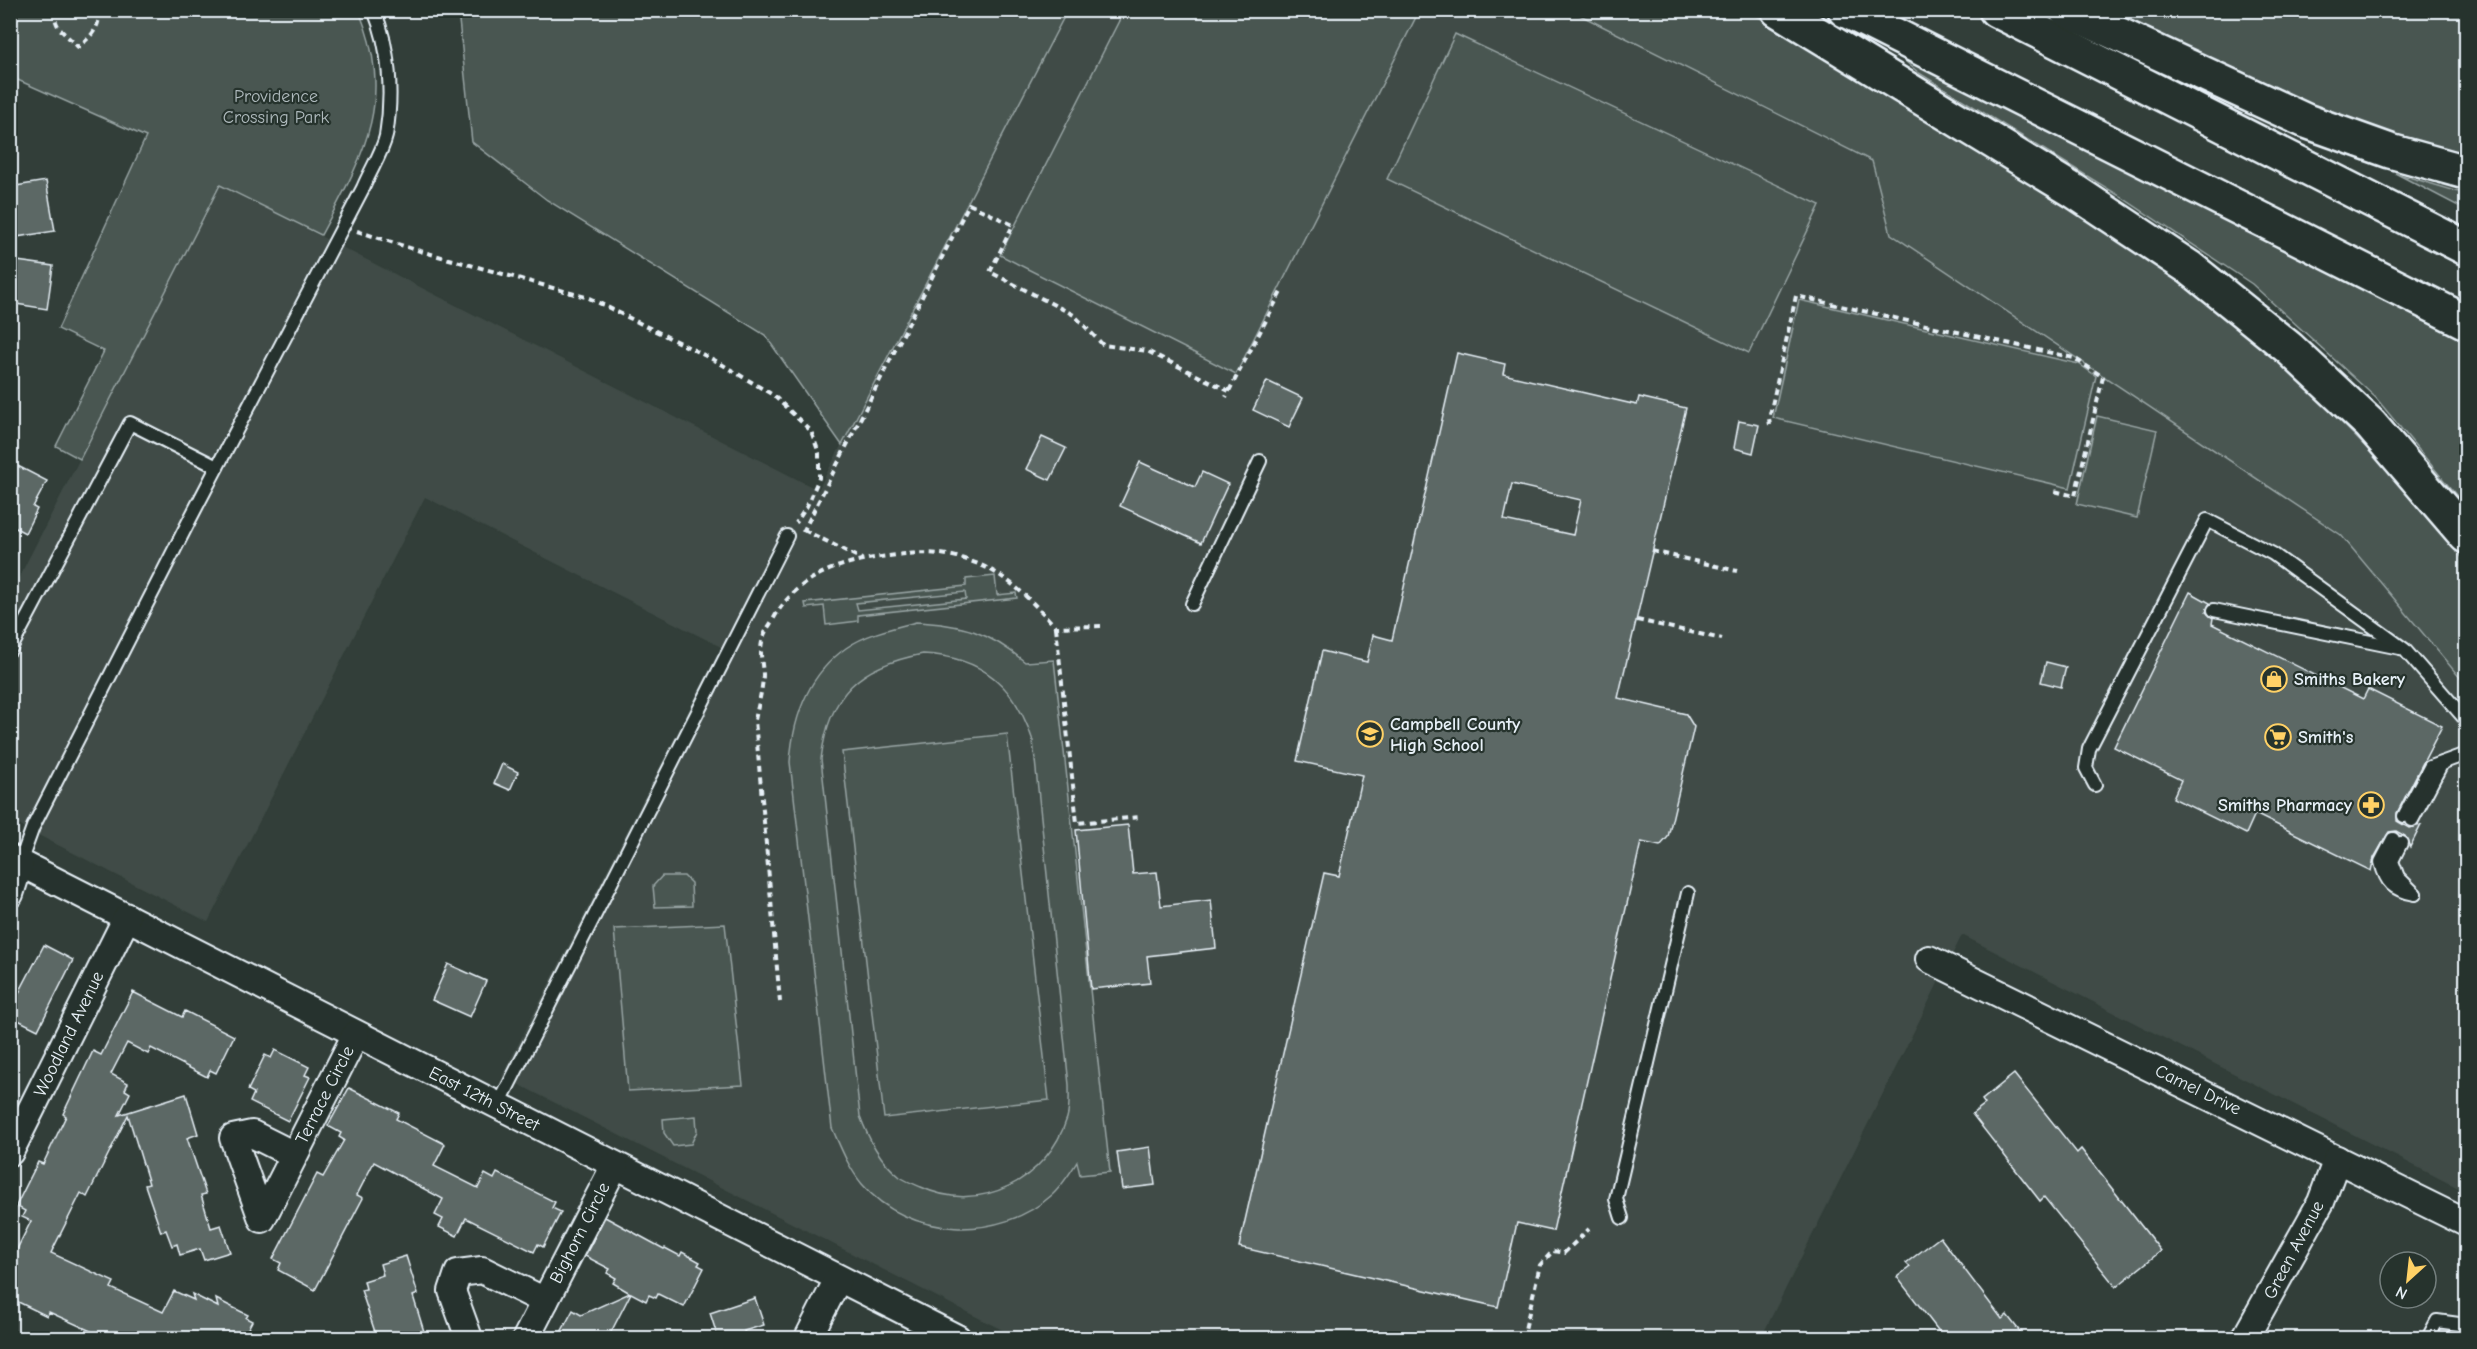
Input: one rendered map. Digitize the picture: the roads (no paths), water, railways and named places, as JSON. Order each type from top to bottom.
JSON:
[{"type":"highway","points":[[1778,10],[2074,191],[2190,268],[2289,348],[2370,424],[2466,536]]},
{"type":"highway","points":[[1845,10],[2466,322]]},
{"type":"highway","points":[[1996,10],[2466,248]]},
{"type":"highway","points":[[2067,10],[2306,121],[2390,151],[2466,172]]},
{"type":"street","points":[[10,894],[15,861]]},
{"type":"street","name":"East 12th Street","points":[[15,861],[957,1338]]},
{"type":"street","name":"Woodland Avenue","points":[[10,1152],[127,917]]},
{"type":"street","name":"Camel Drive","points":[[1929,959],[2466,1222]]},
{"type":"street","name":"Terrace Circle","points":[[294,1155],[356,1034]]},
{"type":"street","name":"Green Avenue","points":[[2245,1338],[2321,1202],[2337,1159]]},
{"type":"street","name":"Bighorn Circle","points":[[526,1338],[615,1165]]},
{"type":"street","name":"Bighorn Circle","points":[[469,1338],[452,1291],[458,1273],[482,1270],[545,1301]]},
{"type":"street","points":[[808,1338],[838,1279]]},
{"type":"lane","points":[[15,861],[343,226],[386,137],[390,81],[382,29],[374,10]]},
{"type":"lane","points":[[10,650],[130,423],[217,467]]},
{"type":"lane","points":[[1192,604],[1260,461]]},
{"type":"lane","points":[[2095,785],[2086,768],[2090,749],[2207,520],[2273,554],[2404,649],[2466,720]]},
{"type":"lane","points":[[498,1106],[793,538]]},
{"type":"lane","points":[[2214,610],[2404,649]]},
{"type":"lane","points":[[2408,818],[2430,767],[2466,754]]},
{"type":"lane","points":[[2397,841],[2392,861],[2398,877],[2415,894]]},
{"type":"lane","points":[[1622,1218],[1616,1199],[1688,893]]},
{"type":"lane","points":[[2428,1338],[2437,1321],[2466,1325]]},
{"type":"place","name":"Smiths Bakery","points":[[2274,679]]},
{"type":"place","name":"Campbell County High School","points":[[1370,734]]},
{"type":"place","name":"Smith's","points":[[2278,737]]},
{"type":"place","name":"Smiths Pharmacy","points":[[2371,805]]},
{"type":"park label","name":"Providence Crossing Park","points":[[276,106]]}]
